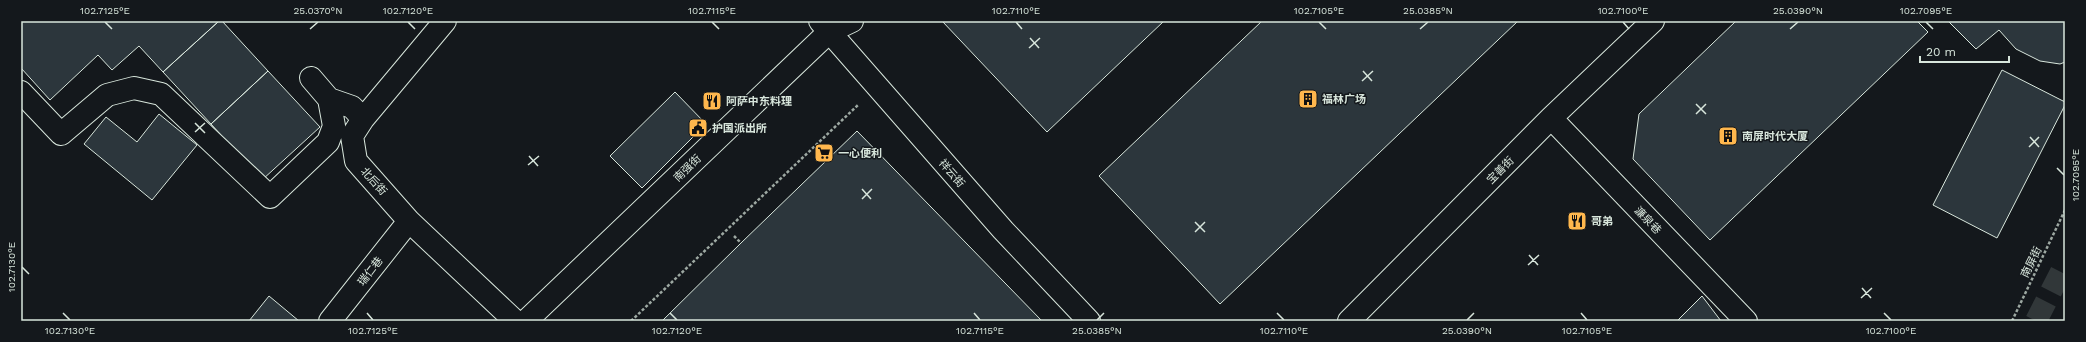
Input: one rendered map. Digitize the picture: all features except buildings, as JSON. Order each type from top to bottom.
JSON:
[{"type":"street","name":"北后街","points":[[445,21],[363,119],[352,136],[356,161],[409,221],[526,320]]},
{"type":"street","name":"南强街","points":[[526,320],[824,26],[852,21]]},
{"type":"street","name":"宝善街","points":[[1349,321],[1551,118],[1653,21]]},
{"type":"street","name":"祥云街","points":[[824,26],[1012,241],[1089,321]]},
{"type":"street","points":[[21,92],[61,134],[107,95],[134,88],[161,94],[270,197],[328,142],[334,126],[329,99],[311,78]]},
{"type":"street","points":[[329,99],[352,107],[363,119]]},
{"type":"street","name":"濂泉巷","points":[[1551,118],[1746,321]]},
{"type":"street","name":"瑞仁巷","points":[[330,321],[409,221]]},
{"type":"path","points":[[630,321],[877,87]]},
{"type":"path","name":"南屏街","points":[[2012,321],[2065,210]]},
{"type":"path","points":[[734,236],[741,243]]},
{"type":"tunnel","points":[[2036,321],[2065,264]]},
{"type":"place","name":"福林广场","points":[[1308,99]]},
{"type":"place","name":"阿萨中东料理","points":[[712,101]]},
{"type":"place","name":"护国派出所","points":[[698,128]]},
{"type":"place","name":"南屏时代大厦","points":[[1728,136]]},
{"type":"place","name":"一心便利","points":[[824,153]]},
{"type":"place","name":"哥弟","points":[[1577,221]]}]
